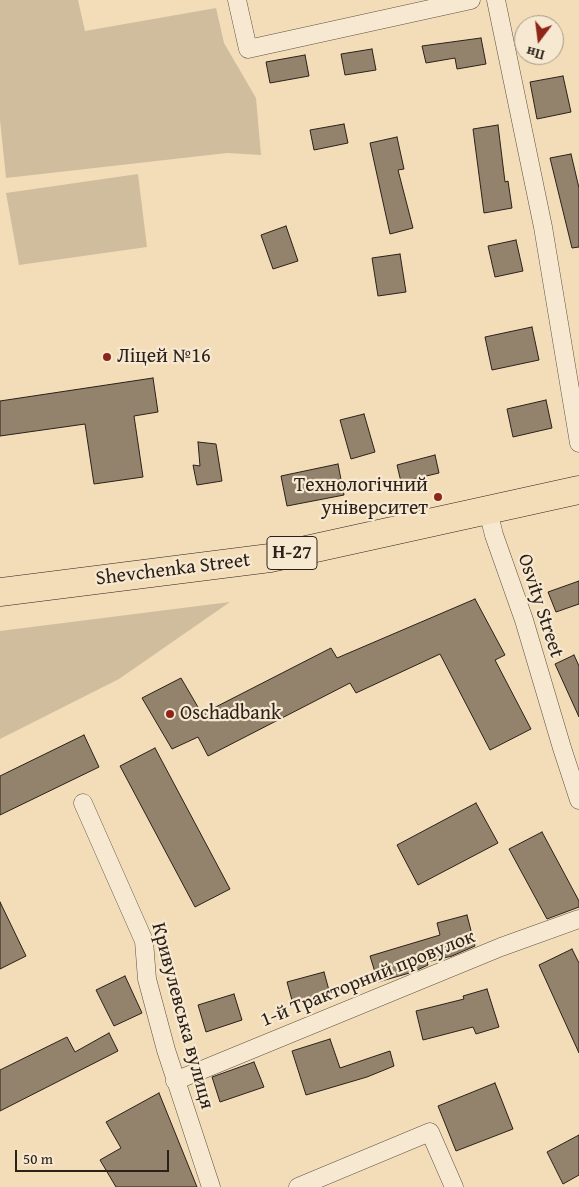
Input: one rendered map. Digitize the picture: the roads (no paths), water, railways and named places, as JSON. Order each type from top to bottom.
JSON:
[{"type":"main road","name":"Shevchenka Street","points":[[0,592],[270,558],[579,490]]},
{"type":"street","points":[[237,0],[248,49],[471,0]]},
{"type":"street","points":[[496,0],[542,226],[579,442]]},
{"type":"street","name":"Osvity Street","points":[[488,511],[494,535],[524,620],[579,800]]},
{"type":"street","name":"Кривулевська вулиця","points":[[83,803],[144,942],[146,979],[175,1080],[211,1187]]},
{"type":"street","name":"1-й Тракторний провулок","points":[[175,1080],[501,947],[579,919]]},
{"type":"street","points":[[298,1187],[430,1132],[454,1187]]},
{"type":"place","name":"Ліцей №16","points":[[107,357]]},
{"type":"place","name":"Технологічний університет","points":[[438,497]]},
{"type":"place","name":"Oschadbank","points":[[170,714]]}]
